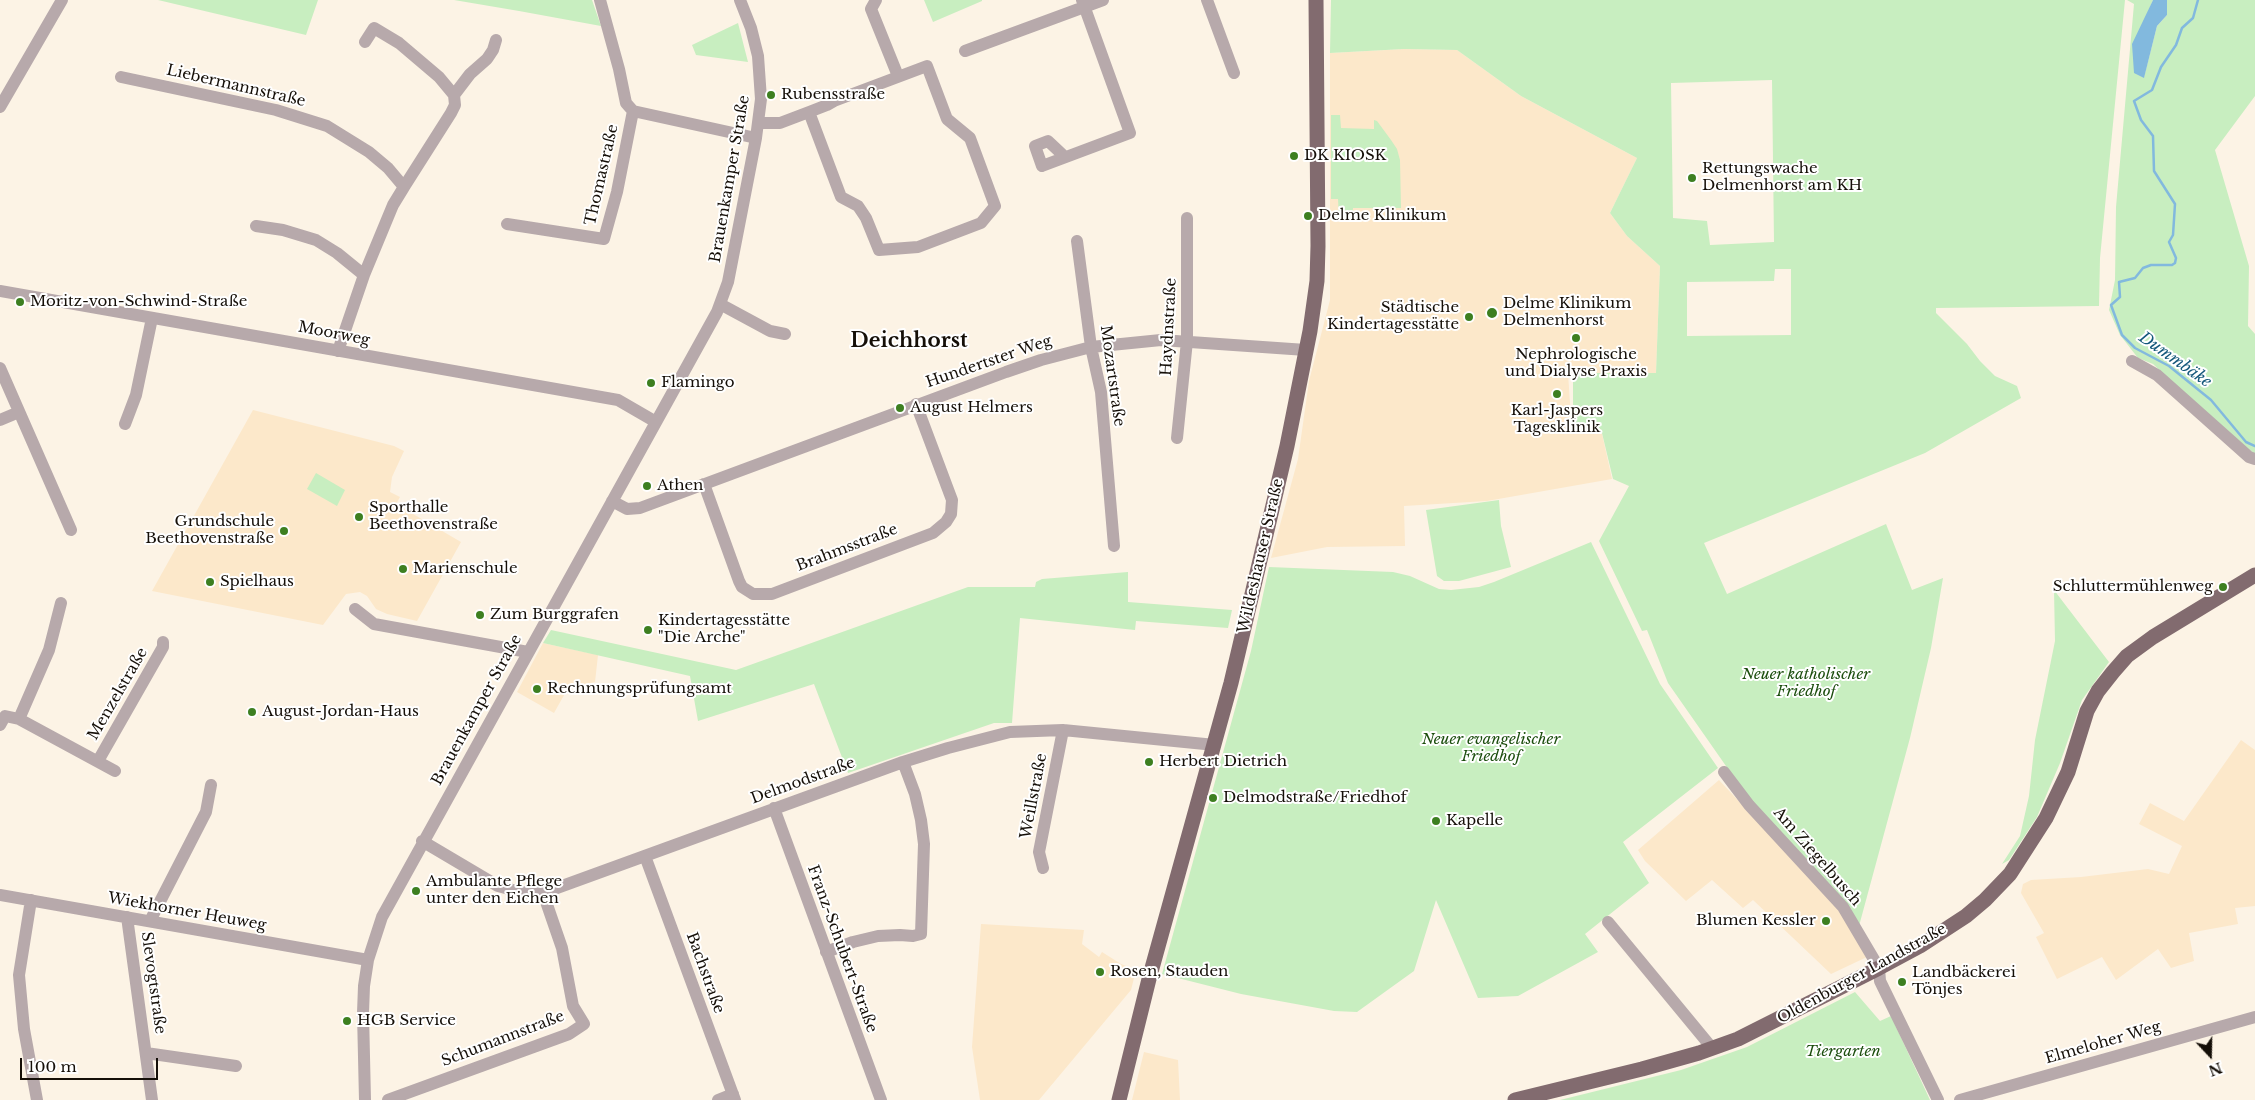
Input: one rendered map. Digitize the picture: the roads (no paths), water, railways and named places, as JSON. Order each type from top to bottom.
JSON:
[{"type":"main road","name":"Wildeshauser Straße","points":[[1119,1100],[1151,971],[1215,745],[1283,462],[1306,350],[1317,281],[1318,246],[1316,0]]},
{"type":"main road","name":"Oldenburger Landstraße","points":[[1515,1100],[1642,1069],[1712,1048],[1774,1022],[1879,968],[1920,946],[1966,916],[1985,900],[2010,874],[2046,818],[2068,772],[2087,712],[2098,691],[2118,666],[2153,637],[2255,575]]},
{"type":"street","points":[[0,107],[62,0]]},
{"type":"street","points":[[600,0],[626,102],[633,111],[756,138]]},
{"type":"street","name":"Brauenkamper Straße","points":[[364,1100],[362,1013],[368,960],[382,917],[422,841],[656,422],[720,304],[728,282],[759,122],[761,99],[758,56],[751,28],[740,0]]},
{"type":"street","points":[[876,0],[871,9],[898,76]]},
{"type":"street","points":[[965,51],[1084,3],[1103,0]]},
{"type":"street","points":[[1207,0],[1234,73]]},
{"type":"street","points":[[1066,157],[1130,133],[1084,3]]},
{"type":"street","points":[[338,351],[364,275],[393,205],[455,105],[454,95],[439,77],[399,43],[374,28],[365,42]]},
{"type":"street","points":[[454,95],[470,74],[487,59],[496,40]]},
{"type":"street","points":[[759,122],[780,123],[827,105],[834,100],[926,66],[947,119],[970,138],[995,206],[981,224],[918,247],[878,250],[866,218],[858,206],[842,197],[809,112]]},
{"type":"street","name":"Liebermannstraße","points":[[121,77],[276,110],[327,126],[370,152],[388,168],[404,187]]},
{"type":"street","name":"Thomastraße","points":[[507,224],[604,239],[617,192],[633,111]]},
{"type":"street","name":"Haydnstraße","points":[[1177,438],[1187,341],[1188,218]]},
{"type":"street","points":[[256,226],[283,230],[316,240],[337,253],[364,275]]},
{"type":"street","name":"Mozartstraße","points":[[1077,240],[1092,347],[1101,392],[1114,546]]},
{"type":"street","name":"Moorweg","points":[[0,292],[618,400],[656,422]]},
{"type":"street","points":[[720,304],[770,331],[785,334]]},
{"type":"street","points":[[125,424],[136,395],[152,318]]},
{"type":"street","name":"Hundertster Weg","points":[[612,500],[627,509],[640,508],[916,404],[1041,360],[1092,347],[1161,340],[1306,350]]},
{"type":"street","points":[[2132,361],[2156,375],[2249,457],[2255,459]]},
{"type":"street","points":[[0,368],[70,530]]},
{"type":"street","name":"Brahmsstraße","points":[[704,484],[739,581],[742,587],[753,594],[772,594],[933,534],[946,522],[951,514],[952,500],[916,404]]},
{"type":"street","points":[[0,420],[19,412]]},
{"type":"street","points":[[0,725],[5,716],[19,719],[49,650],[60,602]]},
{"type":"street","points":[[356,609],[374,624],[528,652]]},
{"type":"street","name":"Menzelstraße","points":[[98,762],[163,647],[163,642]]},
{"type":"street","name":"Menzelstraße","points":[[19,719],[115,771]]},
{"type":"street","name":"Delmodstraße","points":[[422,841],[498,886],[520,892],[543,893],[904,762],[1010,732],[1063,730],[1215,745]]},
{"type":"street","name":"Weillstraße","points":[[1043,868],[1039,852],[1063,730]]},
{"type":"street","points":[[826,952],[853,942],[878,936],[900,934],[913,936],[921,934],[923,836],[915,794],[904,762]]},
{"type":"street","name":"Am Ziegelbusch","points":[[1724,772],[1750,805],[1842,907],[1879,968],[1880,980],[1938,1100]]},
{"type":"street","points":[[150,921],[206,812],[211,785]]},
{"type":"street","name":"Franz-Schubert-Straße","points":[[774,808],[881,1100]]},
{"type":"street","name":"Bachstraße","points":[[645,856],[734,1097]]},
{"type":"street","name":"Schumannstraße","points":[[388,1100],[569,1034],[584,1024],[573,1006],[562,948],[543,893]]},
{"type":"street","name":"Wiekhorner Heuweg","points":[[0,895],[368,960]]},
{"type":"street","points":[[31,900],[19,975],[24,1029],[37,1100]]},
{"type":"street","name":"Slevogtstraße","points":[[128,918],[152,1100]]},
{"type":"street","points":[[1608,922],[1712,1048]]},
{"type":"street","name":"Elmeloher Weg","points":[[1960,1100],[2255,1017]]},
{"type":"street","name":"Slevogtstraße","points":[[146,1054],[236,1066]]},
{"type":"street","points":[[718,1100],[734,1097]]},
{"type":"water","points":[[2153,0],[2167,0],[2167,15],[2157,26],[2144,78],[2134,73],[2132,44]]},
{"type":"waterway","name":"Dummbäke","points":[[2198,0],[2193,18],[2182,28],[2176,45],[2161,67],[2152,90],[2134,101],[2141,120],[2153,136],[2154,171],[2175,204],[2173,235],[2169,242],[2176,258],[2175,263],[2172,265],[2151,265],[2143,268],[2135,278],[2119,282],[2120,297],[2111,305],[2122,335],[2135,348],[2169,366],[2211,400],[2246,442],[2255,446]]},
{"type":"place","name":"Rubensstraße","points":[[771,95]]},
{"type":"place","name":"DK KIOSK","points":[[1294,156]]},
{"type":"place","name":"Rettungswache Delmenhorst am KH","points":[[1692,178]]},
{"type":"place","name":"Delme Klinikum","points":[[1308,216]]},
{"type":"place","name":"Moritz-von-Schwind-Straße","points":[[20,302]]},
{"type":"place","name":"Delme Klinikum Delmenhorst","points":[[1492,313]]},
{"type":"place","name":"Städtische Kindertagesstätte","points":[[1469,317]]},
{"type":"place","name":"Nephrologische und Dialyse Praxis","points":[[1576,338]]},
{"type":"place","name":"Flamingo","points":[[651,383]]},
{"type":"place","name":"Karl-Jaspers Tagesklinik","points":[[1557,394]]},
{"type":"place","name":"August Helmers","points":[[900,408]]},
{"type":"place","name":"Athen","points":[[647,486]]},
{"type":"place","name":"Sporthalle Beethovenstraße","points":[[359,517]]},
{"type":"place","name":"Grundschule Beethovenstraße","points":[[284,531]]},
{"type":"place","name":"Marienschule","points":[[403,569]]},
{"type":"place","name":"Spielhaus","points":[[210,582]]},
{"type":"place","name":"Schluttermühlenweg","points":[[2223,587]]},
{"type":"place","name":"Zum Burggrafen","points":[[480,615]]},
{"type":"place","name":"Kindertagesstätte \"Die Arche\"","points":[[648,630]]},
{"type":"place","name":"Rechnungsprüfungsamt","points":[[537,689]]},
{"type":"place","name":"August-Jordan-Haus","points":[[252,712]]},
{"type":"place","name":"Herbert Dietrich","points":[[1149,762]]},
{"type":"place","name":"Delmodstraße/Friedhof","points":[[1213,798]]},
{"type":"place","name":"Kapelle","points":[[1436,821]]},
{"type":"place","name":"Ambulante Pflege unter den Eichen","points":[[416,891]]},
{"type":"place","name":"Blumen Kessler","points":[[1826,921]]},
{"type":"place","name":"Rosen, Stauden","points":[[1100,972]]},
{"type":"place","name":"Landbäckerei Tönjes","points":[[1902,982]]},
{"type":"place","name":"HGB Service","points":[[347,1021]]},
{"type":"district","name":"Deichhorst","points":[[909,341]]},
{"type":"park label","name":"Neuer katholischer Friedhof","points":[[1806,684]]},
{"type":"park label","name":"Neuer evangelischer Friedhof","points":[[1491,748]]},
{"type":"park label","name":"Tiergarten","points":[[1843,1052]]}]
